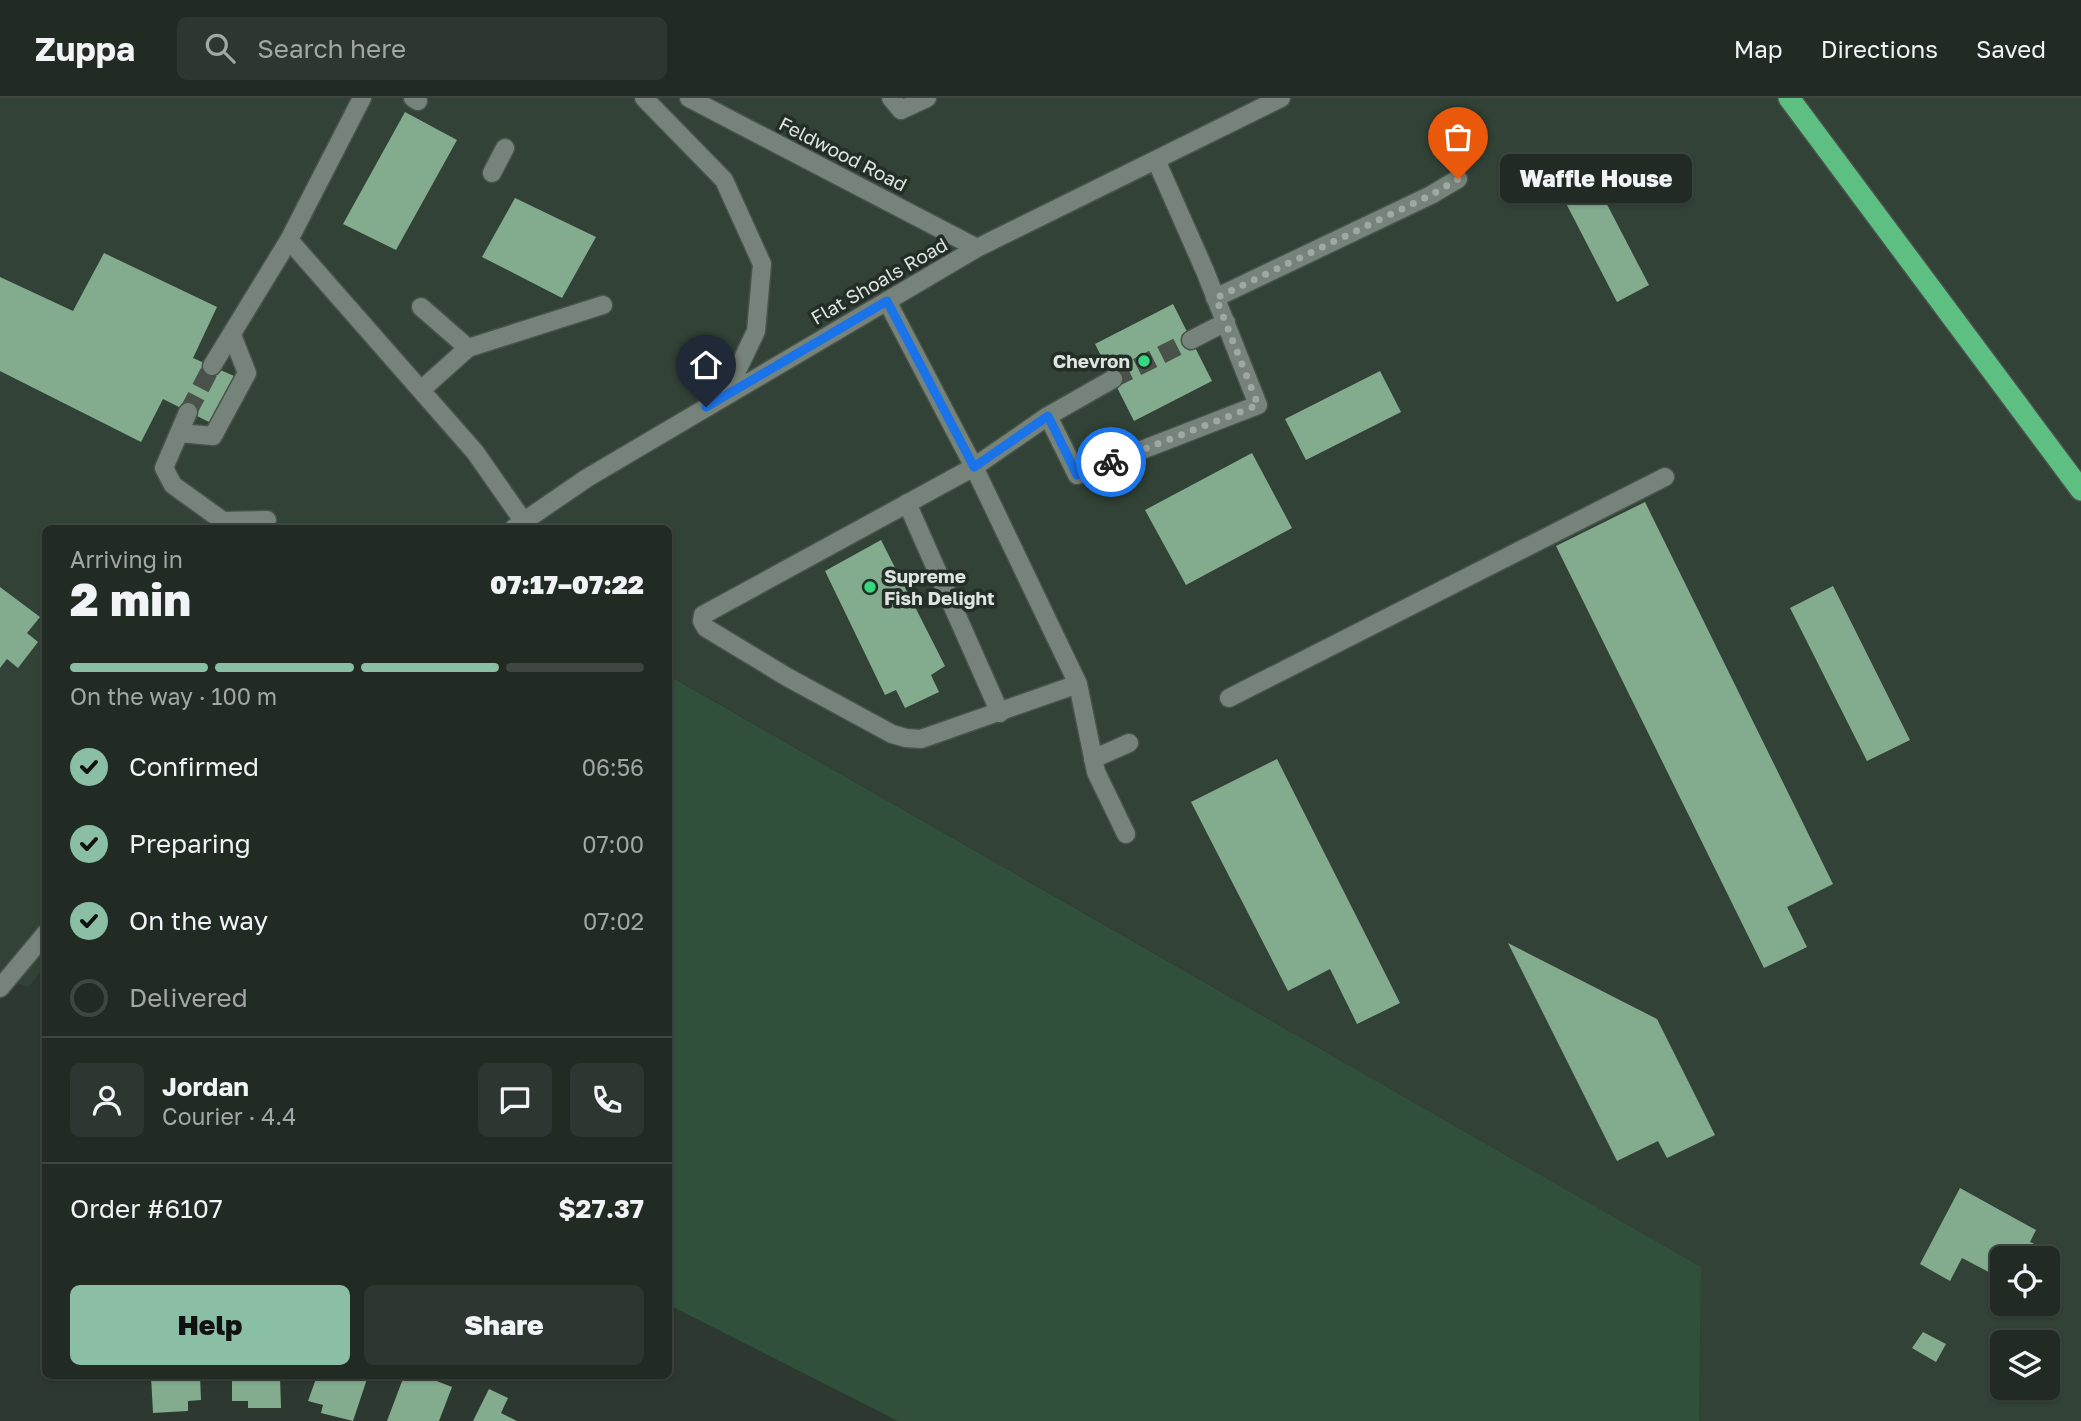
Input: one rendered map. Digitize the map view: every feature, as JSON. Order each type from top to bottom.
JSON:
[{"type":"highway","points":[[1789,98],[2081,490]]},
{"type":"street","points":[[212,366],[289,240],[362,98]]},
{"type":"street","points":[[644,98],[724,180],[762,264],[756,331],[725,396]]},
{"type":"street","name":"Feldwood Road","points":[[689,98],[977,248]]},
{"type":"street","points":[[891,98],[901,110],[927,98]]},
{"type":"street","name":"Flat Shoals Road","points":[[519,525],[587,478],[977,248],[1281,98]]},
{"type":"street","points":[[492,173],[505,148]]},
{"type":"street","points":[[1048,416],[1077,475],[1258,405],[1226,322],[1156,159]]},
{"type":"street","points":[[1216,298],[1431,195],[1458,179]]},
{"type":"street","points":[[289,240],[475,452],[519,525]]},
{"type":"street","points":[[887,301],[974,467],[1078,684],[1096,772],[1126,834]]},
{"type":"street","points":[[421,390],[468,348],[603,305]]},
{"type":"street","points":[[421,307],[468,348]]},
{"type":"street","points":[[1191,340],[1226,322]]},
{"type":"street","points":[[179,433],[213,436],[225,415],[247,373],[232,335]]},
{"type":"street","points":[[1078,684],[922,739],[906,738],[892,734],[787,677],[706,628],[702,621],[703,615],[974,467],[1048,416],[1113,379]]},
{"type":"street","points":[[188,412],[164,468],[173,485],[223,521],[267,520]]},
{"type":"street","points":[[1229,698],[1665,477]]},
{"type":"street","points":[[907,503],[1000,713]]},
{"type":"street","points":[[1093,759],[1129,743]]},
{"type":"street","points":[[0,988],[42,938]]},
{"type":"shaded area","points":[[0,98],[2081,98],[2081,1421],[1699,1421],[1701,1267],[672,677],[672,525],[42,525],[42,969],[29,987],[0,979]]},
{"type":"green space","points":[[672,677],[1701,1267],[1699,1421],[898,1421],[672,1307]]},
{"type":"building","points":[[405,112],[457,140],[396,250],[343,224]]},
{"type":"building","points":[[1588,168],[1649,285],[1617,302],[1556,184]]},
{"type":"building","points":[[515,198],[596,237],[562,298],[482,257]]},
{"type":"building","points":[[104,253],[217,307],[193,358],[234,376],[211,423],[163,399],[141,442],[0,371],[0,277],[73,311]]},
{"type":"building","points":[[1173,304],[1212,381],[1134,421],[1095,344]]},
{"type":"building","points":[[1380,371],[1401,412],[1306,460],[1285,419]]},
{"type":"building","points":[[1252,453],[1292,528],[1186,585],[1145,510]]},
{"type":"building","points":[[1645,502],[1833,884],[1787,907],[1807,947],[1764,968],[1556,546]]},
{"type":"building","points":[[881,540],[945,666],[931,675],[939,692],[905,708],[896,690],[885,695],[825,571]]},
{"type":"building","points":[[1833,586],[1910,740],[1867,761],[1790,608]]},
{"type":"building","points":[[0,587],[40,617],[27,633],[38,642],[18,668],[7,659],[0,668]]},
{"type":"building","points":[[1277,759],[1400,1003],[1357,1024],[1330,969],[1288,991],[1191,802]]},
{"type":"building","points":[[1508,943],[1657,1019],[1715,1135],[1667,1158],[1658,1141],[1617,1161]]},
{"type":"building","points":[[1960,1188],[2036,1230],[2030,1242],[2039,1246],[1990,1246],[1990,1273],[1962,1258],[1950,1281],[1920,1264]]},
{"type":"building","points":[[1923,1332],[1946,1344],[1936,1362],[1912,1348]]},
{"type":"building","points":[[151,1379],[200,1379],[201,1400],[188,1401],[188,1411],[153,1413]]},
{"type":"building","points":[[232,1379],[280,1379],[281,1408],[248,1408],[248,1401],[232,1401]]},
{"type":"building","points":[[316,1379],[367,1379],[353,1421],[321,1413],[323,1405],[308,1401]]},
{"type":"building","points":[[403,1379],[432,1379],[452,1387],[439,1421],[387,1421]]},
{"type":"building","points":[[489,1389],[508,1398],[501,1413],[517,1421],[473,1421]]},
{"type":"tunnel","points":[[1113,379],[1191,340]]},
{"type":"tunnel","points":[[188,412],[212,366]]},
{"type":"way so far","points":[[1111,462],[1258,405],[1216,298],[1431,195],[1458,179]]},
{"type":"place","name":"Waffle House","points":[[1458,179]]},
{"type":"place","name":"Chevron","points":[[1144,361]]},
{"type":"place","name":"Supreme Fish Delight","points":[[870,587]]},
{"type":"route","points":[[706,407],[887,301],[974,467],[1048,416],[1077,475],[1111,462]]}]
